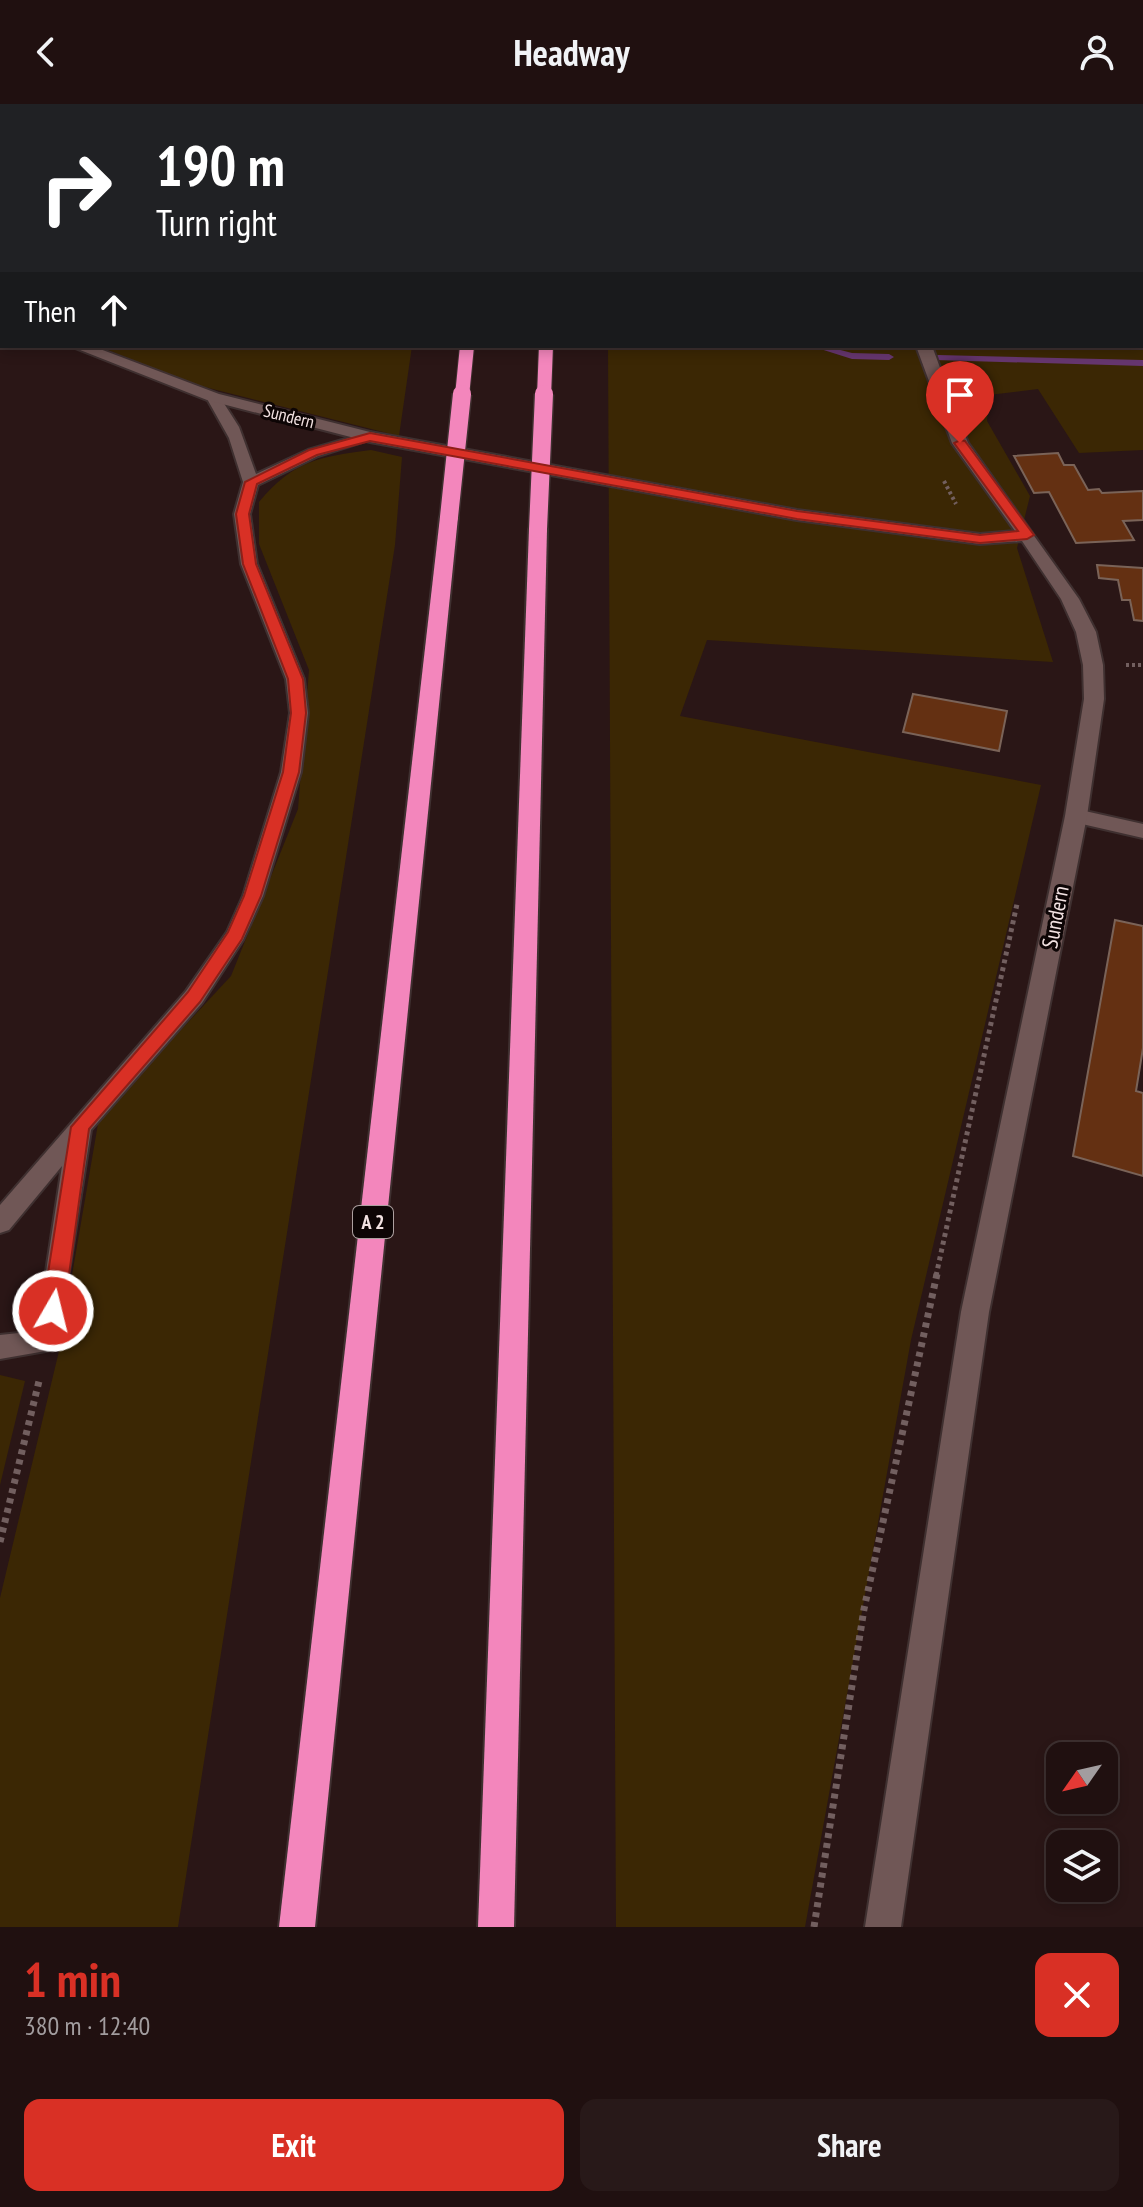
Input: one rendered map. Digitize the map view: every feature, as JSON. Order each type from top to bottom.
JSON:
[{"type":"highway","name":"A 2","points":[[297,1927],[467,348]]},
{"type":"highway","points":[[496,1927],[546,348]]},
{"type":"street","name":"Sundern","points":[[83,348],[213,397],[370,437],[797,515],[980,539],[1027,535]]},
{"type":"street","name":"Sundern","points":[[883,1927],[975,1312],[1076,816],[1094,699],[1093,665],[1086,632],[1070,599],[960,443],[925,348]]},
{"type":"lane","points":[[0,1223],[194,997],[229,945],[253,896],[291,772],[299,713],[295,679],[249,564],[242,514],[251,482],[239,441],[226,414],[213,397]]},
{"type":"lane","points":[[251,482],[313,453],[370,437]]},
{"type":"lane","points":[[1076,816],[1143,831]]},
{"type":"lane","points":[[0,1347],[48,1341],[80,1127]]},
{"type":"path","points":[[939,469],[962,516],[980,539]]},
{"type":"path","points":[[814,1927],[864,1609],[1017,901]]},
{"type":"path","points":[[0,1542],[48,1341]]},
{"type":"shaded area","points":[[103,348],[412,348],[399,436],[193,384]]},
{"type":"shaded area","points":[[608,348],[1143,348],[1143,450],[1079,453],[1038,389],[989,395],[987,421],[1030,496],[1017,548],[1053,662],[707,640],[680,716],[1041,785],[911,1340],[805,1927],[616,1927]]},
{"type":"shaded area","points":[[371,450],[402,457],[395,545],[178,1927],[0,1927],[0,1598],[59,1351],[99,1118],[231,976],[298,809],[309,670],[259,544],[259,502],[296,469],[322,458]]},
{"type":"shaded area","points":[[0,1375],[25,1381],[0,1485]]},
{"type":"building","points":[[1058,453],[1064,465],[1074,465],[1088,490],[1099,489],[1102,493],[1143,491],[1143,520],[1123,521],[1134,540],[1076,543],[1049,492],[1034,493],[1014,456]]},
{"type":"building","points":[[1097,565],[1143,568],[1143,621],[1134,620],[1130,600],[1122,600],[1118,580],[1099,578]]},
{"type":"building","points":[[913,694],[1007,711],[999,751],[903,732]]},
{"type":"building","points":[[1115,920],[1143,926],[1143,1048],[1136,1091],[1143,1093],[1143,1176],[1073,1156]]},
{"type":"waterway","points":[[822,348],[852,356],[889,357]]},
{"type":"waterway","points":[[938,358],[1143,363]]},
{"type":"route","points":[[53,1311],[80,1127],[194,997],[236,935],[253,896],[291,772],[299,713],[295,679],[249,564],[242,514],[251,482],[313,453],[370,437],[797,515],[980,539],[1027,535],[960,443]]}]
